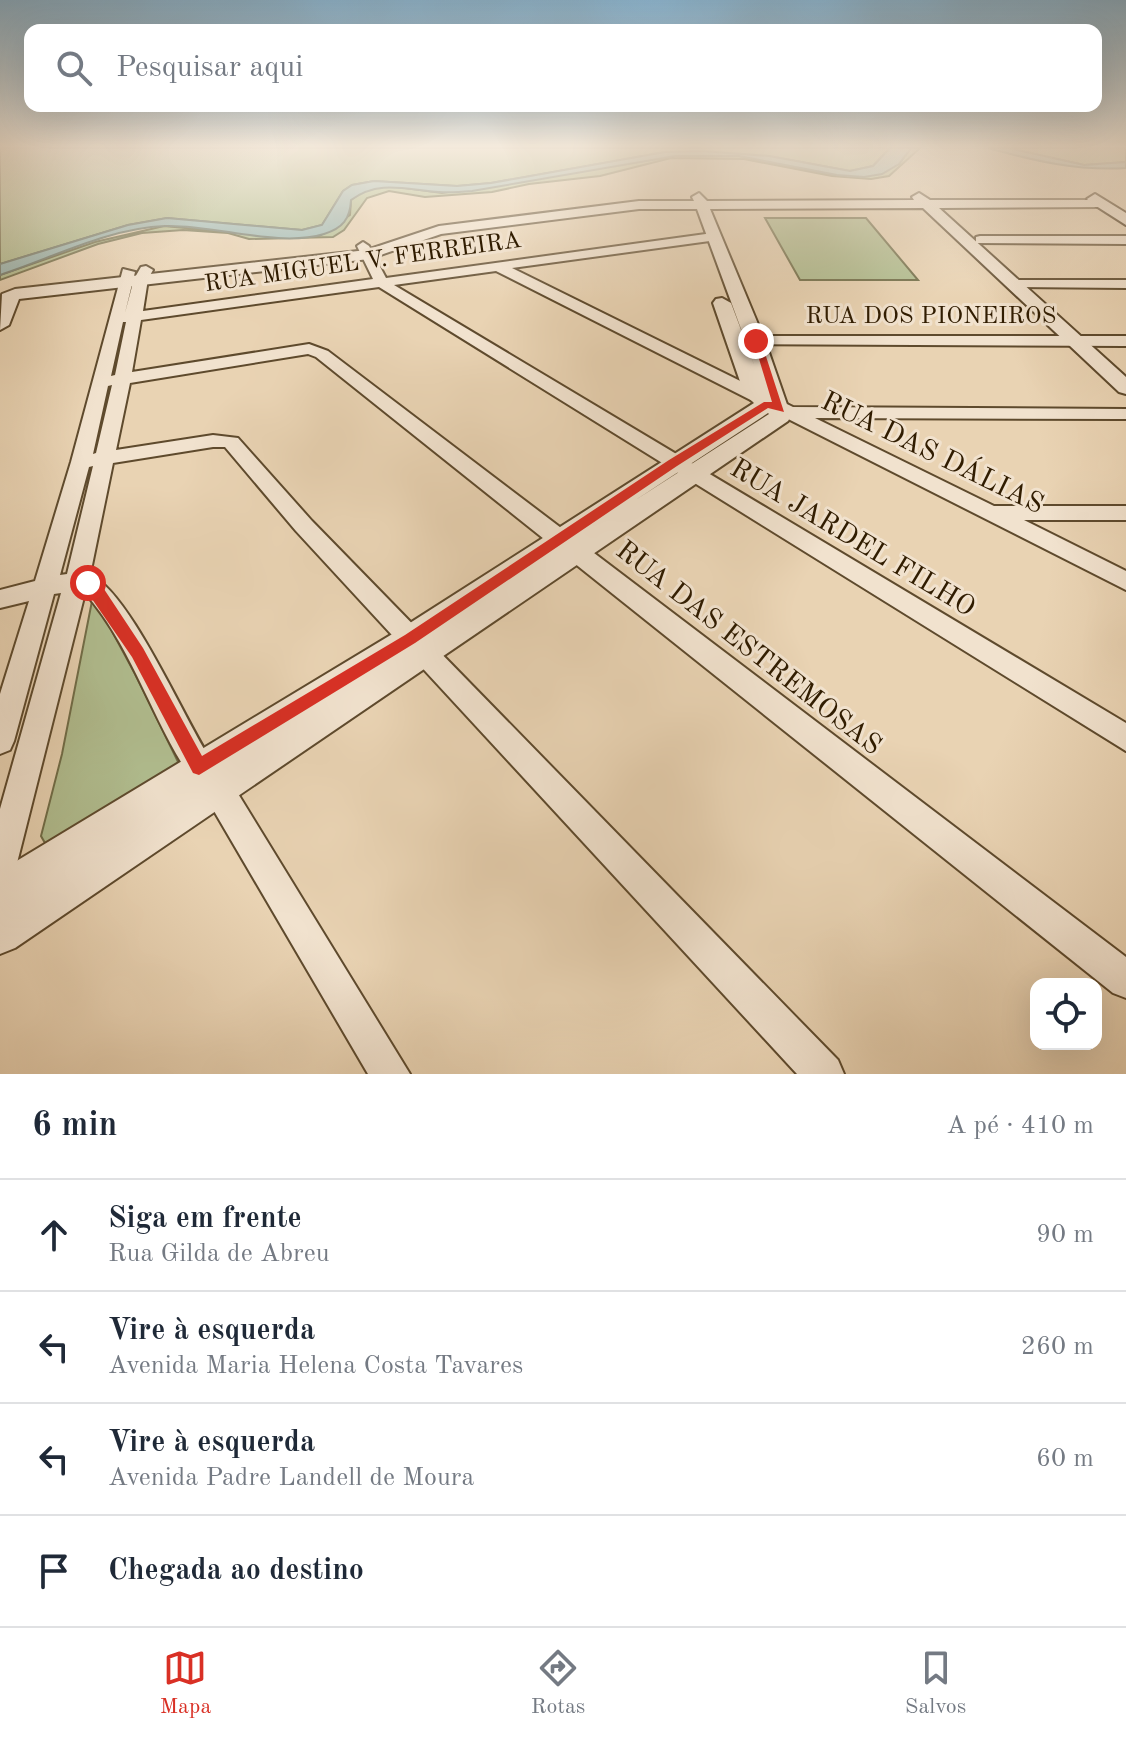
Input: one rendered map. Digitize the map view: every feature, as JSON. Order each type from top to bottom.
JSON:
[{"type":"main road","points":[[1115,202],[1126,220]]},
{"type":"street","points":[[692,200],[754,393],[774,407],[803,413],[1126,414]]},
{"type":"street","points":[[7,294],[366,250],[439,230],[692,200],[1115,202]]},
{"type":"street","points":[[929,200],[980,240],[1021,284],[1126,284]]},
{"type":"street","points":[[929,200],[1084,341],[1126,388]]},
{"type":"street","points":[[0,893],[208,778],[417,646],[682,469],[780,416],[774,407],[756,341],[705,238]]},
{"type":"street","name":"RUA MIGUEL V. FERREIRA","points":[[126,317],[705,238]]},
{"type":"street","points":[[980,240],[1126,240]]},
{"type":"street","points":[[366,250],[382,283]]},
{"type":"street","name":"RUA DAS DÁLIAS","points":[[499,267],[1126,581]]},
{"type":"street","points":[[0,867],[77,580],[93,461],[135,276]]},
{"type":"street","name":"RUA JARDEL FILHO","points":[[382,283],[1126,738]]},
{"type":"street","points":[[0,325],[12,300],[7,294]]},
{"type":"street","name":"RUA DOS PIONEIROS","points":[[736,341],[1126,341]]},
{"type":"street","points":[[1084,341],[1126,370]]},
{"type":"street","name":"RUA DAS ESTREMOSAS","points":[[112,380],[309,349],[322,354],[1126,980]]},
{"type":"street","points":[[93,461],[213,441],[231,442],[304,526],[824,1074]]},
{"type":"street","points":[[0,741],[46,588],[93,461]]},
{"type":"street","points":[[986,513],[1126,513]]},
{"type":"street","points":[[0,599],[77,580],[95,587],[138,652],[208,778],[390,1074]]},
{"type":"street","points":[[0,933],[208,778]]},
{"type":"green space","points":[[0,198],[339,198],[322,225],[302,230],[167,218],[128,225],[0,264]]},
{"type":"green space","points":[[367,198],[344,230],[333,237],[292,238],[321,235],[350,215],[351,200]]},
{"type":"green space","points":[[765,218],[866,218],[918,280],[800,280]]},
{"type":"green space","points":[[164,226],[292,238],[249,239],[228,233],[183,230],[142,233],[98,244],[0,280],[0,275],[95,242]]},
{"type":"green space","points":[[93,596],[182,770],[49,850],[41,836],[62,754]]},
{"type":"water","points":[[339,198],[354,198],[351,200],[344,222],[336,229],[306,238],[266,237],[184,226],[144,228],[102,238],[0,275],[0,264],[128,225],[167,218],[302,230],[322,225]]},
{"type":"route","points":[[88,583],[95,587],[138,652],[199,767],[410,639],[673,463],[768,404],[780,410],[756,341]]}]
